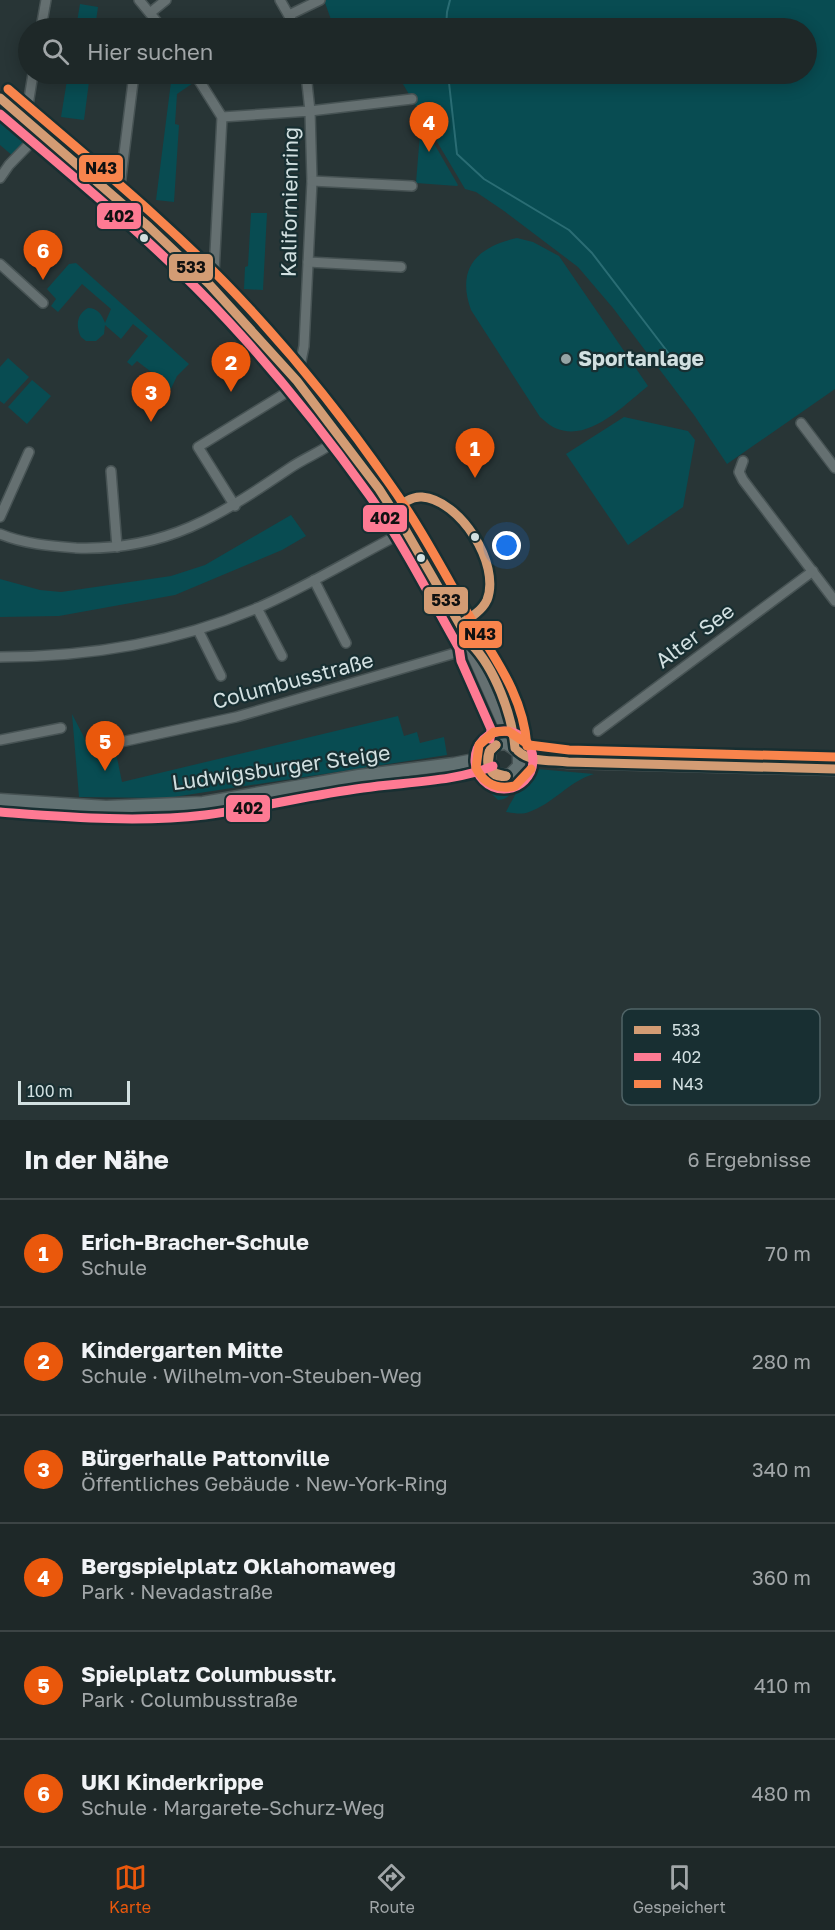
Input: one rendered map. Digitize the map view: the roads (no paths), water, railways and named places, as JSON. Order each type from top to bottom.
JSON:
[{"type":"main road","points":[[490,770],[488,755],[493,747],[501,743],[511,745],[533,758],[568,762],[835,769]]},
{"type":"main road","points":[[454,764],[481,766],[499,776],[505,776],[514,773],[519,766],[517,750]]},
{"type":"main road","points":[[454,764],[488,755]]},
{"type":"main road","points":[[519,766],[568,762]]},
{"type":"main road","name":"Ludwigsburger Steige","points":[[0,800],[106,807],[203,803],[359,776],[454,764]]},
{"type":"street","points":[[43,18],[46,0]]},
{"type":"street","points":[[139,0],[154,18]]},
{"type":"street","points":[[150,12],[166,0]]},
{"type":"street","points":[[280,0],[291,18]]},
{"type":"street","points":[[289,15],[320,0]]},
{"type":"street","points":[[20,116],[28,105],[31,84]]},
{"type":"street","points":[[113,197],[120,186],[133,84]]},
{"type":"street","points":[[201,84],[222,117],[214,273],[209,284]]},
{"type":"street","points":[[307,84],[310,111],[412,99]]},
{"type":"street","points":[[0,98],[149,227],[209,284],[297,381],[379,489],[471,644],[479,651],[505,706],[517,750]]},
{"type":"street","name":"Kalifornienring","points":[[222,117],[310,111],[312,181],[304,346],[297,381]]},
{"type":"street","points":[[0,178],[9,165],[40,133]]},
{"type":"street","points":[[312,181],[412,186]]},
{"type":"street","points":[[308,262],[401,267]]},
{"type":"street","points":[[0,264],[43,303]]},
{"type":"street","points":[[234,506],[198,447],[289,391],[297,381]]},
{"type":"street","points":[[801,423],[835,468]]},
{"type":"street","points":[[0,534],[18,540],[57,547],[117,548],[154,541],[184,531],[234,506],[294,465],[341,437]]},
{"type":"street","points":[[0,517],[29,452]]},
{"type":"street","points":[[743,461],[739,472],[743,480],[835,600]]},
{"type":"street","points":[[111,471],[117,548]]},
{"type":"street","points":[[0,657],[82,654],[164,639],[198,630],[257,608],[406,531]]},
{"type":"street","name":"Alter See","points":[[598,731],[813,571]]},
{"type":"street","points":[[314,580],[346,643]]},
{"type":"street","points":[[257,608],[282,656]]},
{"type":"street","points":[[198,630],[221,676]]},
{"type":"street","points":[[471,644],[472,656],[503,726],[501,743]]},
{"type":"street","name":"Columbusstraße","points":[[121,742],[236,717],[297,700],[462,651],[471,644]]},
{"type":"street","points":[[0,740],[61,728]]},
{"type":"waterway","points":[[447,18],[450,0]]},
{"type":"waterway","points":[[449,84],[457,154],[484,179],[569,230],[592,253],[673,359]]},
{"type":"place","name":"Bergspielplatz Oklahomaweg","points":[[429,152]]},
{"type":"place","name":"UKI Kinderkrippe","points":[[43,280]]},
{"type":"place","name":"Sportanlage","points":[[566,359]]},
{"type":"place","name":"Kindergarten Mitte","points":[[231,392]]},
{"type":"place","name":"Bürgerhalle Pattonville","points":[[151,422]]},
{"type":"place","name":"Erich-Bracher-Schule","points":[[475,478]]},
{"type":"place","name":"Spielplatz Columbusstr.","points":[[105,771]]}]
